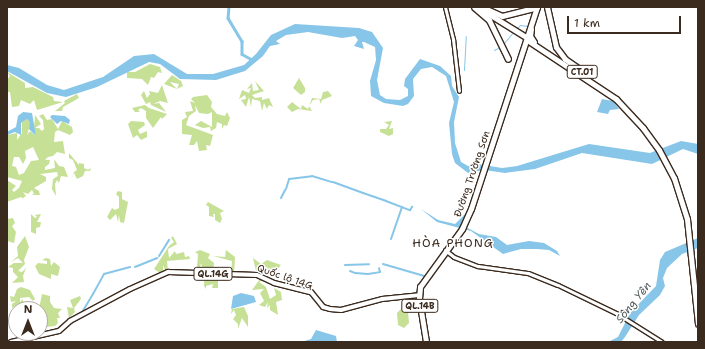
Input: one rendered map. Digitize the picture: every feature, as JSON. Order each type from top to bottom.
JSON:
[{"type":"highway","points":[[474,7],[489,20],[508,58]]},
{"type":"highway","points":[[478,7],[515,31],[526,42]]},
{"type":"highway","points":[[482,7],[502,16],[538,7]]},
{"type":"highway","name":"Đường Trường Sơn","points":[[526,42],[538,7]]},
{"type":"highway","name":"Đường Trường Sơn","points":[[426,342],[419,295],[420,287],[429,272],[463,226],[484,173],[538,7]]},
{"type":"highway","points":[[547,7],[553,40],[560,54],[603,86]]},
{"type":"highway","points":[[531,29],[530,38],[536,44]]},
{"type":"highway","points":[[515,31],[526,42]]},
{"type":"highway","name":"CT.01","points":[[526,42],[536,44],[603,86],[633,115],[657,145],[669,165],[682,193],[692,237],[698,300]]},
{"type":"highway","name":"CT.01","points":[[536,44],[602,88],[633,115]]},
{"type":"highway","name":"CT.01","points":[[694,260],[698,323]]},
{"type":"main road","points":[[445,7],[453,40],[459,91]]},
{"type":"main road","points":[[445,250],[454,257],[478,266],[524,272],[551,282],[625,318],[662,342]]},
{"type":"main road","name":"Quốc lộ 14G","points":[[11,342],[59,331],[70,321],[130,289],[168,272],[257,275],[275,283],[311,292],[320,305],[330,309],[344,309],[382,299],[419,295]]},
{"type":"green space","points":[[150,64],[160,67],[162,73],[158,72],[154,78],[151,77],[148,85],[142,79],[127,78],[127,72],[135,72]]},
{"type":"green space","points":[[7,72],[25,83],[25,88],[33,87],[53,97],[54,101],[63,102],[37,110],[34,100],[30,104],[21,100],[19,106],[12,107],[10,92],[7,92],[7,80],[10,76]]},
{"type":"green space","points":[[172,75],[181,81],[183,86],[177,89],[164,84]],"holes":[[[170,82],[179,84],[177,89]]]},
{"type":"green space","points":[[299,78],[305,88],[305,92],[301,95],[293,88]]},
{"type":"green space","points":[[255,81],[264,91],[252,95],[255,98],[262,97],[262,100],[269,98],[273,107],[269,105],[267,109],[264,103],[262,111],[260,101],[252,99],[251,107],[249,97],[246,107],[241,100],[246,99],[245,95],[239,99],[242,90],[249,93],[251,88],[247,89],[252,83],[253,91],[259,90]]},
{"type":"green space","points":[[162,85],[168,103],[160,101],[153,104],[159,103],[166,112],[151,105],[150,102],[146,104],[141,95],[144,91],[147,98],[150,94],[149,91],[158,93]]},
{"type":"green space","points":[[328,91],[332,96],[322,100],[321,104],[319,99],[313,100],[309,106],[312,98],[321,99],[323,92]]},
{"type":"green space","points":[[77,94],[79,98],[63,107],[62,111],[55,111],[65,103],[64,101]]},
{"type":"green space","points":[[207,95],[212,102],[211,107],[217,114],[225,116],[227,112],[230,118],[227,126],[224,125],[222,129],[222,124],[217,122],[216,128],[211,131],[210,127],[203,128],[195,125],[201,121],[212,127],[212,112],[208,114],[199,113],[195,105],[196,111],[189,116],[186,125],[213,135],[210,146],[206,145],[207,150],[199,151],[197,141],[194,145],[189,145],[192,135],[182,134],[182,120],[187,117],[185,112],[193,111],[190,101],[195,103],[191,99],[193,97]]},
{"type":"green space","points":[[292,102],[301,109],[302,105],[308,109],[309,106],[312,111],[298,109],[292,112],[287,107]]},
{"type":"green space","points":[[145,105],[149,108],[167,114],[162,119],[161,117],[153,128],[146,118],[146,111],[141,108],[138,110],[140,112],[135,112],[132,108]]},
{"type":"green space","points":[[43,114],[47,120],[52,119],[58,129],[62,121],[72,127],[73,132],[70,135],[58,130],[55,132],[54,142],[63,141],[65,154],[57,152],[45,160],[50,160],[49,164],[45,167],[45,170],[55,168],[54,159],[59,166],[64,167],[68,177],[61,176],[59,183],[57,180],[55,184],[56,196],[52,189],[53,179],[58,176],[57,172],[40,174],[46,177],[46,181],[34,188],[39,191],[40,195],[31,195],[34,194],[32,190],[28,194],[23,192],[26,196],[23,198],[24,199],[21,197],[7,202],[7,180],[16,186],[12,190],[14,192],[19,188],[22,181],[7,177],[7,135],[17,133],[17,140],[22,133],[22,122],[27,119],[31,122],[27,135],[30,131],[36,136],[34,128],[35,115],[41,124],[35,128],[39,128],[42,131],[44,129],[43,120],[39,116]],"holes":[[[33,147],[39,160],[31,161],[24,173],[19,175],[16,167],[12,166],[14,157],[19,157],[23,164],[26,158],[25,151]]]},
{"type":"green space","points":[[131,121],[144,122],[145,125],[138,130],[140,134],[147,131],[147,137],[141,140],[137,135],[133,138],[128,124]]},
{"type":"green space","points":[[392,121],[389,129],[393,128],[393,134],[389,136],[380,132],[380,129],[386,129],[389,125],[384,122]]},
{"type":"green space","points":[[69,153],[79,165],[79,163],[84,164],[84,168],[88,170],[91,168],[90,171],[85,171],[83,176],[77,179],[74,173],[71,180],[74,172],[77,170],[73,160],[69,158]]},
{"type":"green space","points":[[118,191],[122,192],[122,199],[128,202],[124,223],[120,222],[119,215],[118,222],[116,214],[110,220],[107,217],[112,208],[115,210],[119,208],[119,197],[116,194]]},
{"type":"green space","points":[[208,202],[224,211],[220,213],[222,219],[220,223],[215,220],[215,214],[213,214],[214,217],[209,216],[209,207],[206,205]]},
{"type":"green space","points":[[31,214],[35,218],[37,217],[35,215],[41,214],[37,222],[41,222],[40,227],[36,228],[36,234],[31,232]]},
{"type":"green space","points":[[13,218],[15,223],[12,226],[16,232],[14,243],[7,241],[7,219]]},
{"type":"green space","points":[[25,236],[29,247],[24,260],[25,264],[18,271],[22,272],[26,268],[23,276],[24,282],[12,283],[18,277],[13,272],[13,268],[8,267],[14,263],[23,263],[18,258],[11,262],[18,256],[17,247]]},
{"type":"green space","points":[[173,236],[177,244],[168,249],[169,258],[175,251],[176,254],[184,252],[185,257],[189,256],[190,259],[167,261],[168,272],[166,272],[163,265],[163,272],[160,273],[154,269],[169,246],[174,242],[171,238]]},
{"type":"green space","points":[[200,250],[210,254],[208,258],[214,263],[213,273],[221,278],[218,278],[218,288],[212,288],[213,284],[206,286],[206,289],[204,286],[205,267],[202,267],[201,263],[200,268],[197,268],[198,254],[195,252]]},
{"type":"green space","points":[[226,250],[235,257],[234,274],[231,274],[232,261],[213,256],[225,257]]},
{"type":"green space","points":[[46,258],[50,259],[51,266],[54,262],[60,267],[58,276],[51,274],[51,279],[39,274],[35,266],[38,263],[47,264],[47,261],[42,260]]},
{"type":"green space","points":[[253,258],[261,264],[267,260],[281,265],[275,272],[256,271]]},
{"type":"green space","points":[[260,279],[263,280],[259,282],[266,287],[270,299],[276,295],[274,288],[281,292],[282,300],[276,302],[278,315],[270,310],[270,305],[267,308],[268,302],[265,307],[259,305],[264,301],[260,293],[264,289],[252,290]]},
{"type":"green space","points":[[21,287],[30,290],[35,299],[33,301],[29,297],[20,298],[20,301],[11,301],[10,296],[14,297],[17,289]]},
{"type":"green space","points":[[42,294],[50,296],[50,302],[54,308],[62,309],[58,313],[60,318],[57,318],[58,323],[55,326],[48,327],[48,301],[41,301]]},
{"type":"green space","points":[[80,296],[81,299],[74,308],[75,312],[69,318],[67,307],[73,308],[70,300]]},
{"type":"green space","points":[[244,307],[248,316],[248,327],[242,318],[238,329],[238,324],[233,319],[236,315],[234,310],[231,314],[232,309]]},
{"type":"green space","points":[[402,308],[408,312],[409,323],[404,328],[398,325],[397,313]]},
{"type":"water","points":[[295,24],[359,28],[372,32],[383,48],[377,80],[380,95],[386,99],[400,100],[408,96],[408,89],[404,86],[405,79],[420,59],[440,66],[451,76],[452,86],[459,97],[454,122],[455,143],[461,162],[468,166],[478,164],[502,168],[517,166],[589,144],[650,153],[681,141],[698,144],[698,154],[683,149],[652,164],[582,153],[535,169],[505,173],[484,170],[468,173],[455,163],[452,154],[449,123],[454,102],[446,76],[432,67],[421,69],[413,79],[414,96],[408,104],[403,106],[384,103],[371,96],[370,81],[376,60],[375,47],[364,42],[362,42],[364,49],[354,46],[358,40],[355,36],[342,38],[308,32],[286,35],[276,41],[280,44],[270,46],[263,56],[245,71],[216,80],[180,79],[160,64],[149,62],[97,87],[66,97],[47,93],[7,71],[7,65],[19,68],[47,85],[64,90],[103,77],[134,56],[154,54],[187,74],[213,74],[244,65],[256,54],[271,35]]},
{"type":"water","points":[[602,99],[613,101],[619,109],[610,110],[608,114],[597,112]]},
{"type":"water","points":[[23,112],[32,113],[36,136],[29,129],[30,122],[27,119],[21,123],[21,135],[15,132],[7,135],[7,132],[16,127],[18,116]]},
{"type":"water","points":[[52,115],[65,116],[70,120],[69,124],[61,121],[57,124],[50,117]]},
{"type":"water","points":[[421,209],[438,220],[455,224],[467,212],[462,225],[479,234],[496,237],[507,245],[529,241],[544,243],[557,251],[560,256],[549,250],[537,249],[521,249],[503,254],[471,231],[437,222]]},
{"type":"water","points":[[698,238],[698,248],[682,254],[667,268],[663,278],[665,286],[660,295],[639,315],[621,342],[608,342],[618,337],[630,313],[656,286],[660,260],[665,252]]},
{"type":"water","points":[[241,293],[254,296],[256,302],[231,309],[233,296]]},
{"type":"water","points":[[316,330],[336,336],[337,342],[301,342],[311,339]]},
{"type":"waterway","points":[[229,7],[228,18],[242,41],[242,54],[253,60]]},
{"type":"waterway","points":[[517,28],[520,25],[528,26]]},
{"type":"waterway","points":[[504,43],[514,31]]},
{"type":"waterway","points":[[464,70],[466,36]]},
{"type":"waterway","points":[[494,50],[500,47]]},
{"type":"waterway","points":[[286,189],[289,179],[312,176],[332,182]]},
{"type":"waterway","points":[[333,182],[363,193]]},
{"type":"waterway","points":[[281,198],[285,190]]},
{"type":"waterway","points":[[363,193],[386,201]]},
{"type":"waterway","points":[[386,201],[410,210],[412,207]]},
{"type":"waterway","points":[[391,239],[402,207]]},
{"type":"waterway","points":[[159,256],[169,240]]},
{"type":"waterway","points":[[135,267],[157,258]]},
{"type":"waterway","points":[[345,265],[369,264]]},
{"type":"waterway","points":[[383,264],[424,276]]},
{"type":"waterway","points":[[104,274],[130,267]]},
{"type":"waterway","points":[[368,274],[380,272],[379,268]]},
{"type":"waterway","points":[[350,271],[355,273]]},
{"type":"waterway","points":[[355,273],[368,274]]},
{"type":"waterway","points":[[93,294],[104,274]]},
{"type":"waterway","points":[[81,314],[93,294]]},
{"type":"district","name":"HÒA PHONG","points":[[453,244]]},
{"type":"water label","name":"Sông Yên","points":[[634,303]]}]
